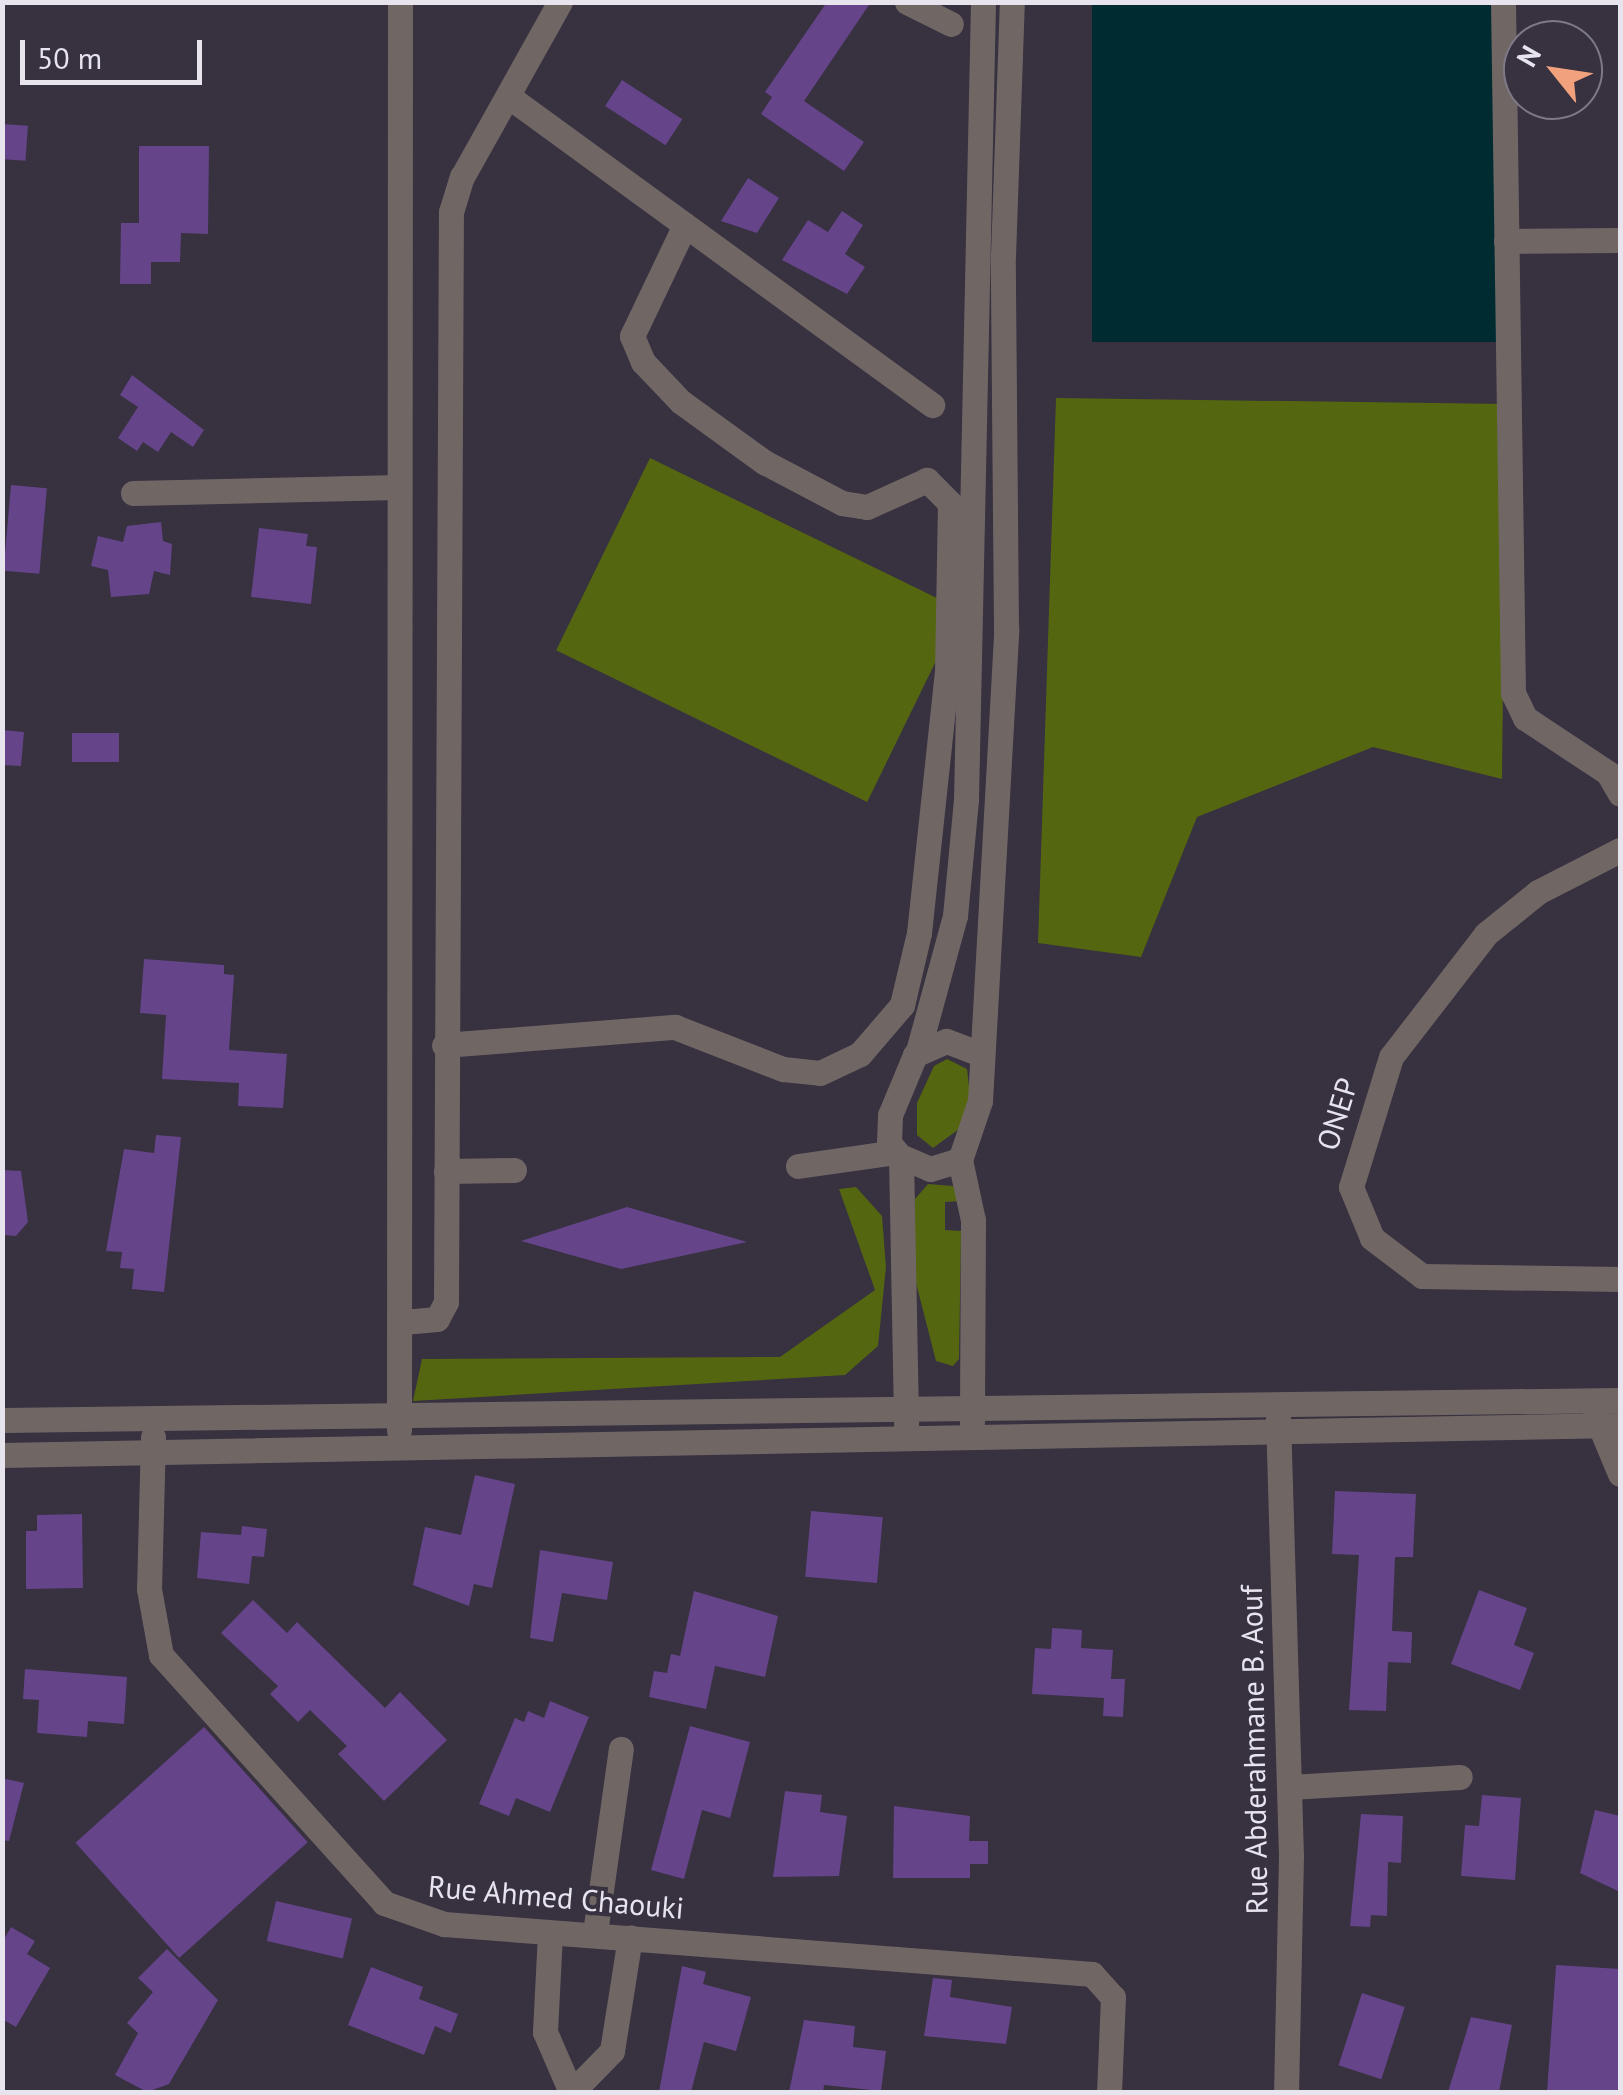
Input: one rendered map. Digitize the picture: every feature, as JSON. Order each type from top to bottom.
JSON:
[{"type":"street","points":[[398,1445],[402,1322],[400,2]]},
{"type":"street","points":[[402,1322],[444,1312],[451,212],[560,2]]},
{"type":"street","points":[[907,2],[952,24]]},
{"type":"street","points":[[907,1438],[898,1155],[890,1115],[918,1051],[955,916],[964,816],[983,2]]},
{"type":"street","points":[[972,1437],[973,1220],[960,1160],[978,1118],[978,1053],[1006,628],[1004,256],[1012,2]]},
{"type":"street","points":[[1503,2],[1513,693],[1525,718],[1608,772],[1620,794]]},
{"type":"street","points":[[508,96],[932,404]]},
{"type":"street","points":[[444,1045],[684,1028],[783,1068],[820,1073],[860,1054],[902,1004],[918,933],[946,673],[950,503],[927,480],[867,507],[842,503],[764,462],[680,402],[644,362],[632,336],[685,224]]},
{"type":"street","points":[[1506,242],[1620,240]]},
{"type":"street","points":[[133,492],[399,487]]},
{"type":"street","name":"ONEP","points":[[1620,850],[1538,892],[1486,934],[1391,1057],[1351,1187],[1372,1238],[1422,1276],[1620,1279]]},
{"type":"street","points":[[918,1051],[946,1041],[978,1053]]},
{"type":"street","points":[[798,1166],[898,1155],[930,1169],[960,1160]]},
{"type":"street","points":[[446,1170],[514,1170]]},
{"type":"street","points":[[2,1455],[398,1445],[1279,1433],[1604,1416],[1620,1400]]},
{"type":"street","points":[[2,1420],[1278,1406],[1604,1416]]},
{"type":"street","name":"Rue Abderahmane B. Aouf","points":[[1278,1406],[1290,1787],[1286,2092]]},
{"type":"street","points":[[1604,1416],[1620,1474]]},
{"type":"street","name":"Rue Ahmed Chaouki","points":[[153,1417],[150,1600],[156,1642],[170,1669],[384,1903],[429,1922],[1092,1974],[1110,1988],[1109,2092]]},
{"type":"street","points":[[596,1933],[621,1748]]},
{"type":"street","points":[[1290,1787],[1460,1777]]},
{"type":"street","points":[[550,1934],[544,2032],[581,2090],[616,2037],[630,1936]]},
{"type":"green space","points":[[1056,398],[1506,404],[1502,779],[1373,747],[1197,817],[1141,957],[1038,943]]},
{"type":"green space","points":[[650,458],[961,610],[867,802],[556,650]]},
{"type":"green space","points":[[947,1059],[967,1069],[970,1095],[959,1129],[933,1148],[917,1135],[917,1103],[934,1066]]},
{"type":"green space","points":[[928,1184],[953,1186],[961,1201],[945,1202],[945,1230],[961,1231],[959,1359],[953,1366],[936,1361],[914,1275],[915,1199]]},
{"type":"green space","points":[[856,1187],[882,1216],[886,1267],[878,1346],[845,1375],[413,1401],[422,1359],[780,1357],[875,1290],[839,1189]]},
{"type":"shaded area","points":[[1092,3],[1496,3],[1496,342],[1092,342]]},
{"type":"building","points":[[827,2],[871,2],[804,101],[864,142],[844,171],[761,114],[772,97],[765,92]]},
{"type":"building","points":[[622,80],[682,119],[666,145],[605,106]]},
{"type":"building","points":[[2,124],[28,126],[25,161],[2,159]]},
{"type":"building","points":[[139,146],[209,146],[208,234],[181,233],[180,262],[151,262],[151,284],[120,284],[121,223],[139,223]]},
{"type":"building","points":[[748,178],[779,198],[757,233],[721,221]]},
{"type":"building","points":[[842,211],[863,225],[845,254],[865,267],[847,294],[782,260],[808,220],[828,232]]},
{"type":"building","points":[[132,375],[204,430],[193,447],[171,432],[158,452],[143,442],[137,451],[118,438],[138,407],[120,395]]},
{"type":"building","points":[[11,485],[47,488],[39,574],[4,571]]},
{"type":"building","points":[[161,522],[163,541],[172,544],[170,575],[154,571],[149,594],[111,597],[108,570],[91,566],[98,536],[123,542],[127,526]]},
{"type":"building","points":[[259,528],[308,534],[306,546],[317,547],[311,604],[251,597]]},
{"type":"building","points":[[2,730],[24,732],[21,766],[2,765]]},
{"type":"building","points":[[72,733],[119,733],[119,762],[72,762]]},
{"type":"building","points":[[144,959],[224,965],[224,974],[234,975],[229,1050],[287,1054],[283,1108],[238,1106],[239,1083],[162,1079],[166,1015],[140,1013]]},
{"type":"building","points":[[156,1135],[181,1137],[164,1292],[132,1289],[134,1269],[120,1268],[122,1252],[106,1251],[124,1149],[154,1153]]},
{"type":"building","points":[[2,1170],[21,1171],[28,1222],[16,1236],[2,1235]]},
{"type":"building","points":[[627,1207],[747,1242],[621,1269],[521,1241]]},
{"type":"building","points":[[475,1475],[515,1484],[492,1588],[474,1584],[469,1606],[413,1585],[425,1527],[461,1535]]},
{"type":"building","points":[[1335,1491],[1416,1494],[1413,1557],[1395,1557],[1392,1631],[1412,1632],[1411,1663],[1388,1662],[1386,1711],[1349,1710],[1359,1555],[1332,1554]]},
{"type":"building","points":[[811,1511],[883,1517],[877,1583],[805,1577]]},
{"type":"building","points":[[82,1514],[83,1588],[26,1589],[26,1531],[37,1531],[37,1515]]},
{"type":"building","points":[[242,1526],[267,1529],[264,1557],[252,1556],[249,1584],[197,1578],[201,1532],[241,1535]]},
{"type":"building","points":[[540,1550],[613,1562],[607,1600],[562,1593],[553,1642],[530,1638]]},
{"type":"building","points":[[1479,1590],[1527,1608],[1514,1645],[1534,1653],[1520,1690],[1451,1664]]},
{"type":"building","points":[[694,1591],[778,1616],[765,1677],[715,1666],[706,1709],[649,1697],[654,1671],[667,1673],[671,1654],[680,1656]]},
{"type":"building","points":[[253,1600],[287,1633],[297,1622],[385,1708],[400,1692],[447,1740],[384,1801],[338,1754],[347,1746],[310,1710],[298,1722],[270,1694],[278,1686],[221,1633]]},
{"type":"building","points":[[1052,1628],[1082,1630],[1081,1648],[1113,1650],[1111,1679],[1125,1679],[1123,1717],[1103,1716],[1104,1698],[1032,1694],[1035,1648],[1051,1649]]},
{"type":"building","points":[[25,1669],[127,1677],[124,1724],[88,1721],[87,1737],[37,1733],[39,1700],[23,1699]]},
{"type":"building","points":[[550,1701],[589,1717],[550,1812],[516,1798],[509,1816],[479,1804],[515,1718],[524,1722],[528,1711],[544,1718]]},
{"type":"building","points":[[690,1726],[750,1742],[730,1818],[702,1810],[684,1879],[651,1870]]},
{"type":"building","points":[[204,1727],[308,1842],[179,1958],[75,1843]]},
{"type":"building","points":[[2,1778],[24,1783],[9,1841],[2,1840]]},
{"type":"building","points":[[785,1791],[822,1795],[820,1812],[847,1816],[839,1876],[773,1877]]},
{"type":"building","points":[[1482,1795],[1521,1798],[1515,1880],[1461,1876],[1465,1825],[1479,1826]]},
{"type":"building","points":[[894,1806],[970,1816],[969,1841],[988,1841],[988,1864],[970,1864],[970,1878],[893,1878]]},
{"type":"building","points":[[1595,1810],[1620,1816],[1620,1892],[1580,1873]]},
{"type":"building","points":[[1361,1814],[1403,1816],[1401,1863],[1388,1862],[1387,1916],[1371,1915],[1370,1927],[1350,1926]]},
{"type":"building","points":[[276,1901],[352,1919],[343,1958],[267,1941]]},
{"type":"building","points":[[11,1927],[35,1941],[27,1954],[50,1968],[16,2027],[2,2019],[2,1943]]},
{"type":"building","points":[[167,1949],[218,2000],[169,2084],[147,2092],[115,2075],[138,2033],[127,2023],[153,1992],[138,1978]]},
{"type":"building","points":[[1556,1965],[1620,1969],[1620,2092],[1547,2092]]},
{"type":"building","points":[[682,1966],[706,1972],[703,1984],[751,1997],[736,2051],[704,2042],[691,2092],[659,2092]]},
{"type":"building","points":[[371,1967],[423,1987],[419,1999],[458,2014],[451,2033],[435,2026],[424,2055],[348,2025]]},
{"type":"building","points":[[933,1978],[952,1980],[950,1997],[1012,2007],[1006,2044],[924,2036]]},
{"type":"building","points":[[1362,1993],[1405,2007],[1381,2079],[1339,2065]]},
{"type":"building","points":[[1471,2017],[1512,2025],[1499,2092],[1448,2092]]},
{"type":"building","points":[[804,2020],[855,2026],[853,2047],[886,2051],[881,2091],[824,2085],[823,2092],[789,2092]]}]
